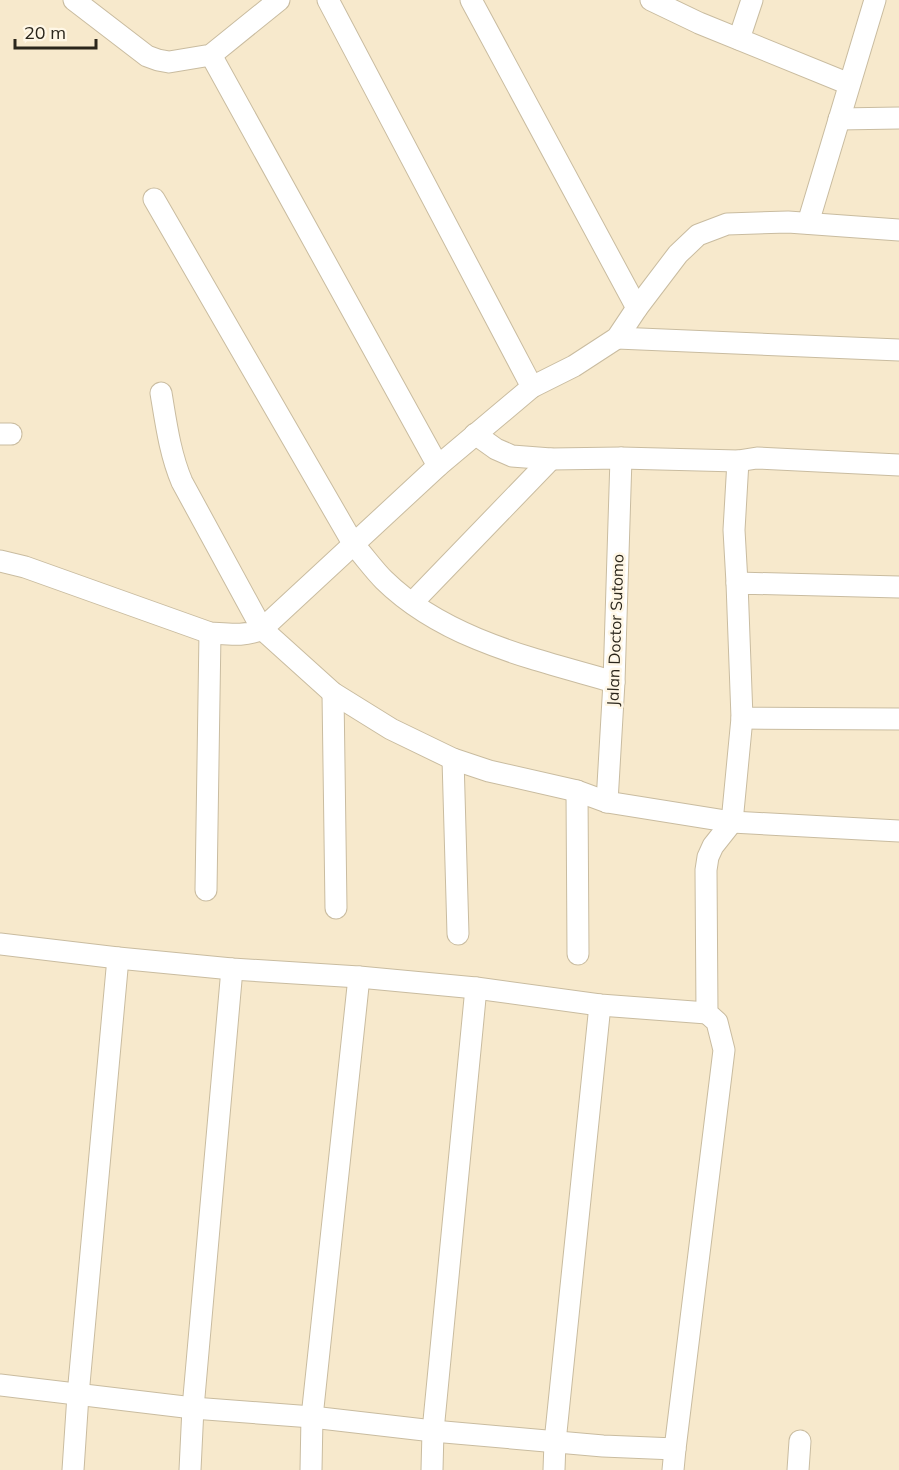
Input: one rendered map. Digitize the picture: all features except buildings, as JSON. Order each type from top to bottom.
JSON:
[{"type":"street","points":[[74,0],[147,56],[169,62],[210,55],[279,0]]},
{"type":"street","points":[[328,0],[531,387]]},
{"type":"street","points":[[471,0],[637,308]]},
{"type":"street","points":[[651,0],[699,23],[849,84]]},
{"type":"street","points":[[740,39],[752,0]]},
{"type":"street","points":[[808,223],[875,0]]},
{"type":"street","points":[[210,55],[438,466]]},
{"type":"street","points":[[839,119],[899,118]]},
{"type":"street","points":[[154,199],[354,545],[384,580],[412,603],[442,622],[507,651],[614,682]]},
{"type":"street","points":[[0,561],[25,567],[210,633],[237,635],[252,633],[261,629],[438,466],[531,387],[574,366],[617,338],[678,254],[698,235],[726,224],[788,222],[899,230]]},
{"type":"street","points":[[617,338],[899,350]]},
{"type":"street","points":[[161,393],[171,445],[182,482],[261,629],[333,693],[391,729],[453,759],[489,771],[577,791],[608,802],[732,822],[899,831]]},
{"type":"street","points":[[475,434],[495,449],[512,456],[551,459],[738,461],[757,458],[899,465]]},
{"type":"street","name":"Jalan Doctor Sutomo","points":[[608,802],[621,458]]},
{"type":"street","points":[[412,603],[551,459]]},
{"type":"street","points":[[707,1013],[706,870],[713,846],[732,822],[742,718],[734,530],[738,461]]},
{"type":"street","points":[[737,583],[899,587]]},
{"type":"street","points":[[206,890],[210,633]]},
{"type":"street","points":[[333,693],[336,908]]},
{"type":"street","points":[[742,718],[899,720]]},
{"type":"street","points":[[453,759],[458,934]]},
{"type":"street","points":[[577,791],[578,954]]},
{"type":"street","points":[[0,944],[118,958],[232,969],[359,977],[476,988],[600,1005],[707,1013],[717,1022],[724,1050],[674,1460],[555,1442],[312,1417],[193,1408],[0,1385]]},
{"type":"street","points":[[73,1470],[118,958]]},
{"type":"street","points":[[190,1470],[193,1408],[232,969]]},
{"type":"street","points":[[311,1470],[312,1417],[359,977]]},
{"type":"street","points":[[432,1470],[433,1431],[476,988]]},
{"type":"street","points":[[554,1470],[600,1005]]},
{"type":"street","points":[[798,1470],[800,1441]]}]
